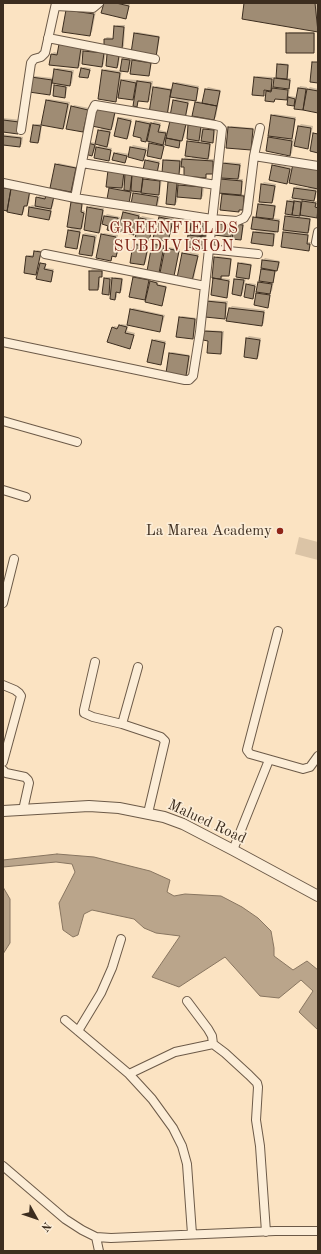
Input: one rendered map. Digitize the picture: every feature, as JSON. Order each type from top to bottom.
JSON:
[{"type":"street","points":[[21,130],[31,63],[34,59],[41,57],[45,53],[56,5],[93,8],[99,3]]},
{"type":"street","points":[[48,38],[155,59]]},
{"type":"street","points":[[3,342],[189,380],[193,376],[200,332],[222,129],[219,126],[95,105],[92,111],[75,198]]},
{"type":"street","points":[[3,183],[75,198],[212,219],[237,221],[244,218],[247,213],[254,156],[260,128]]},
{"type":"street","points":[[254,156],[318,166]]},
{"type":"street","points":[[82,163],[216,185]]},
{"type":"street","points":[[316,242],[318,232]]},
{"type":"street","points":[[209,249],[258,254]]},
{"type":"street","points":[[45,254],[204,286]]},
{"type":"street","points":[[3,421],[77,442]]},
{"type":"street","points":[[3,490],[26,497]]},
{"type":"street","points":[[3,603],[14,559]]},
{"type":"street","points":[[278,631],[247,750],[250,754],[303,769],[310,767],[318,756]]},
{"type":"street","points":[[95,662],[84,713],[161,737],[165,743],[148,813]]},
{"type":"street","points":[[122,724],[138,667]]},
{"type":"street","points":[[3,686],[19,692],[21,696],[3,762]]},
{"type":"street","points":[[233,850],[269,760]]},
{"type":"street","points":[[3,770],[6,773],[25,777],[28,780],[29,784],[23,810]]},
{"type":"street","name":"Malued Road","points":[[3,811],[89,806],[119,808],[164,817],[183,824],[318,896]]},
{"type":"street","points":[[78,1031],[100,993],[112,968],[121,939]]},
{"type":"street","points":[[186,1001],[208,1029],[212,1036],[213,1044]]},
{"type":"street","points":[[65,1020],[130,1074],[152,1099],[173,1128],[182,1146],[187,1164],[192,1234]]},
{"type":"street","points":[[130,1074],[175,1052],[213,1044],[225,1052],[256,1083],[258,1087],[256,1120],[260,1146],[266,1232]]},
{"type":"street","points":[[3,1166],[66,1219],[82,1230],[96,1237],[111,1238],[192,1234],[318,1231]]},
{"type":"street","points":[[96,1237],[99,1251]]},
{"type":"shaded area","points":[[299,537],[318,542],[318,560],[295,554]]},
{"type":"shaded area","points":[[57,854],[94,857],[150,871],[170,880],[167,892],[174,896],[185,894],[221,896],[242,907],[258,918],[271,931],[274,956],[293,970],[307,961],[318,970],[318,1030],[299,1012],[313,991],[301,980],[279,998],[260,996],[225,957],[179,987],[152,977],[180,936],[156,933],[144,928],[134,919],[92,910],[84,914],[78,935],[73,937],[63,930],[59,903],[75,872],[72,864],[56,862],[3,867],[3,860]]},
{"type":"shaded area","points":[[3,887],[10,899],[10,943],[3,954]]},
{"type":"building","points":[[104,3],[116,3],[129,6],[126,19],[101,13]]},
{"type":"building","points":[[244,3],[315,3],[318,32],[242,19]]},
{"type":"building","points":[[66,10],[94,14],[90,36],[62,32]]},
{"type":"building","points":[[114,26],[124,27],[122,49],[104,48],[104,39],[113,39]]},
{"type":"building","points":[[134,33],[159,37],[156,57],[131,53]]},
{"type":"building","points":[[286,33],[314,33],[314,53],[286,53]]},
{"type":"building","points":[[59,44],[81,48],[78,68],[49,65],[51,54],[57,55]]},
{"type":"building","points":[[83,51],[104,53],[102,67],[82,64]]},
{"type":"building","points":[[107,54],[119,56],[117,68],[106,66]]},
{"type":"building","points":[[122,59],[130,60],[128,72],[120,71]]},
{"type":"building","points":[[132,60],[151,63],[149,76],[130,74]]},
{"type":"building","points":[[312,62],[318,62],[318,83],[310,82]]},
{"type":"building","points":[[277,64],[288,65],[287,79],[276,78]]},
{"type":"building","points":[[81,68],[90,70],[88,78],[79,77]]},
{"type":"building","points":[[54,69],[72,72],[70,86],[52,83]]},
{"type":"building","points":[[102,70],[120,73],[116,102],[98,99]]},
{"type":"building","points":[[31,77],[52,80],[50,95],[29,92]]},
{"type":"building","points":[[254,77],[272,79],[271,91],[264,90],[264,96],[252,95]]},
{"type":"building","points":[[274,78],[290,80],[289,89],[273,87]]},
{"type":"building","points":[[121,80],[136,83],[133,100],[118,98]]},
{"type":"building","points":[[137,81],[151,83],[148,102],[138,101],[137,107],[133,106]]},
{"type":"building","points":[[173,83],[198,88],[196,101],[170,97]]},
{"type":"building","points":[[54,85],[66,87],[65,98],[53,96]]},
{"type":"building","points":[[153,87],[171,90],[167,116],[149,113]]},
{"type":"building","points":[[272,88],[288,90],[287,100],[275,99],[274,102],[265,101],[266,91],[271,92]]},
{"type":"building","points":[[298,88],[306,89],[303,110],[294,109]]},
{"type":"building","points":[[205,89],[220,91],[217,106],[202,103]]},
{"type":"building","points":[[307,89],[318,91],[318,113],[303,110]]},
{"type":"building","points":[[288,97],[295,99],[294,106],[287,105]]},
{"type":"building","points":[[46,100],[68,104],[63,129],[41,125]]},
{"type":"building","points":[[173,100],[188,103],[185,119],[170,116]]},
{"type":"building","points":[[195,102],[217,106],[214,120],[192,116]]},
{"type":"building","points":[[71,106],[88,110],[83,132],[66,129]]},
{"type":"building","points":[[96,108],[115,112],[111,130],[92,126]]},
{"type":"building","points":[[271,115],[295,119],[292,139],[268,136]]},
{"type":"building","points":[[118,118],[131,121],[127,139],[114,136]]},
{"type":"building","points":[[3,120],[19,122],[18,134],[3,132]]},
{"type":"building","points":[[136,121],[150,124],[146,142],[141,141],[141,138],[133,136]]},
{"type":"building","points":[[170,121],[186,124],[182,141],[166,138]]},
{"type":"building","points":[[151,123],[160,125],[158,132],[166,133],[163,145],[147,141]]},
{"type":"building","points":[[33,125],[41,126],[38,143],[30,142]]},
{"type":"building","points":[[188,125],[201,126],[199,141],[187,139]]},
{"type":"building","points":[[298,126],[311,128],[308,149],[294,146]]},
{"type":"building","points":[[228,127],[253,129],[251,150],[226,148]]},
{"type":"building","points":[[203,129],[214,130],[213,143],[201,141]]},
{"type":"building","points":[[98,130],[110,132],[107,147],[95,144]]},
{"type":"building","points":[[313,133],[318,134],[318,153],[310,151]]},
{"type":"building","points":[[3,136],[21,138],[20,147],[3,145]]},
{"type":"building","points":[[268,137],[292,141],[290,156],[266,151]]},
{"type":"building","points":[[166,138],[180,141],[179,148],[165,145]]},
{"type":"building","points":[[187,141],[210,144],[208,159],[185,156]]},
{"type":"building","points":[[88,143],[95,145],[92,156],[85,154]]},
{"type":"building","points":[[149,143],[164,146],[161,159],[147,156]]},
{"type":"building","points":[[96,147],[111,150],[109,161],[94,158]]},
{"type":"building","points":[[130,147],[146,150],[143,161],[128,157]]},
{"type":"building","points":[[114,153],[127,156],[125,163],[112,160]]},
{"type":"building","points":[[182,159],[213,161],[213,174],[206,174],[206,178],[184,176],[184,167],[181,167]]},
{"type":"building","points":[[145,160],[159,163],[157,173],[143,170]]},
{"type":"building","points":[[163,160],[180,161],[179,175],[162,173]]},
{"type":"building","points":[[222,163],[240,165],[238,179],[221,178]]},
{"type":"building","points":[[55,164],[76,168],[71,192],[50,188]]},
{"type":"building","points":[[293,164],[318,170],[318,189],[289,183]]},
{"type":"building","points":[[272,165],[290,169],[287,184],[269,180]]},
{"type":"building","points":[[108,170],[124,172],[122,188],[106,187]]},
{"type":"building","points":[[125,173],[132,174],[130,191],[124,190]]},
{"type":"building","points":[[132,175],[143,176],[141,192],[131,191]]},
{"type":"building","points":[[143,179],[160,181],[159,195],[141,193]]},
{"type":"building","points":[[220,179],[242,181],[241,195],[218,193]]},
{"type":"building","points":[[168,182],[177,183],[175,205],[166,204]]},
{"type":"building","points":[[261,184],[275,186],[272,203],[259,202]]},
{"type":"building","points":[[178,185],[202,187],[201,199],[177,197]]},
{"type":"building","points":[[3,188],[11,189],[7,211],[3,210]]},
{"type":"building","points":[[11,188],[30,190],[27,206],[24,206],[22,215],[7,212]]},
{"type":"building","points":[[109,188],[131,192],[129,203],[107,199]]},
{"type":"building","points":[[294,188],[316,191],[314,201],[292,198]]},
{"type":"building","points":[[133,193],[158,197],[156,208],[131,204]]},
{"type":"building","points":[[222,194],[244,196],[243,210],[239,210],[239,212],[220,210]]},
{"type":"building","points":[[46,195],[54,196],[51,209],[35,206],[36,197],[45,199]]},
{"type":"building","points":[[287,201],[294,202],[292,215],[285,214]]},
{"type":"building","points":[[294,201],[301,202],[300,216],[292,215]]},
{"type":"building","points":[[302,201],[316,203],[315,207],[318,208],[317,218],[300,215]]},
{"type":"building","points":[[71,202],[82,204],[81,212],[84,213],[81,229],[67,227]]},
{"type":"building","points":[[258,204],[275,206],[273,219],[256,217]]},
{"type":"building","points":[[29,207],[51,211],[49,220],[28,216]]},
{"type":"building","points":[[87,207],[103,210],[99,233],[84,230]]},
{"type":"building","points":[[123,212],[139,216],[134,235],[118,231]]},
{"type":"building","points":[[104,216],[118,218],[116,232],[107,230],[108,226],[102,224]]},
{"type":"building","points":[[285,216],[310,219],[308,233],[283,230]]},
{"type":"building","points":[[159,217],[173,220],[168,242],[153,238]]},
{"type":"building","points":[[253,217],[279,221],[278,232],[251,229]]},
{"type":"building","points":[[140,218],[154,221],[149,241],[135,238]]},
{"type":"building","points":[[191,221],[203,223],[203,229],[207,229],[206,236],[190,234]]},
{"type":"building","points":[[216,221],[232,224],[231,237],[214,235]]},
{"type":"building","points":[[234,224],[243,225],[241,240],[232,239]]},
{"type":"building","points":[[68,230],[80,232],[77,249],[65,247]]},
{"type":"building","points":[[253,232],[274,234],[273,246],[251,243]]},
{"type":"building","points":[[283,232],[308,235],[307,244],[310,244],[309,251],[281,247]]},
{"type":"building","points":[[101,234],[116,237],[114,247],[118,248],[116,257],[112,256],[111,261],[96,258]]},
{"type":"building","points":[[83,235],[95,237],[92,256],[79,254]]},
{"type":"building","points":[[188,235],[205,237],[203,249],[186,247]]},
{"type":"building","points":[[133,244],[148,247],[144,265],[130,263]]},
{"type":"building","points":[[152,244],[164,246],[159,273],[147,271]]},
{"type":"building","points":[[165,248],[179,251],[174,276],[160,273]]},
{"type":"building","points":[[34,251],[41,252],[36,275],[24,273],[26,256],[33,257]]},
{"type":"building","points":[[182,253],[198,256],[192,281],[177,278]]},
{"type":"building","points":[[214,257],[231,259],[229,276],[221,276],[221,279],[212,278]]},
{"type":"building","points":[[262,260],[279,262],[277,271],[261,268]]},
{"type":"building","points":[[40,263],[46,264],[44,269],[53,271],[51,282],[36,279]]},
{"type":"building","points":[[238,263],[251,265],[249,279],[236,277]]},
{"type":"building","points":[[261,269],[275,271],[273,283],[259,281]]},
{"type":"building","points":[[89,271],[102,271],[102,277],[99,277],[98,290],[89,290]]},
{"type":"building","points":[[133,277],[149,280],[145,300],[129,297]]},
{"type":"building","points":[[104,278],[110,279],[109,295],[102,294]]},
{"type":"building","points":[[112,278],[122,279],[120,293],[116,292],[115,300],[110,299]]},
{"type":"building","points":[[213,278],[229,281],[227,298],[211,295]]},
{"type":"building","points":[[234,279],[244,280],[241,296],[232,294]]},
{"type":"building","points":[[150,281],[157,283],[157,285],[166,287],[162,306],[145,302]]},
{"type":"building","points":[[258,282],[272,284],[270,294],[256,292]]},
{"type":"building","points":[[246,284],[255,286],[253,299],[244,297]]},
{"type":"building","points":[[256,293],[270,295],[268,308],[254,305]]},
{"type":"building","points":[[206,301],[226,303],[225,319],[205,317]]},
{"type":"building","points":[[229,308],[264,312],[262,326],[226,321]]},
{"type":"building","points":[[130,309],[163,316],[160,332],[127,325]]},
{"type":"building","points":[[179,317],[195,319],[193,339],[176,337]]},
{"type":"building","points":[[119,325],[127,327],[125,333],[134,335],[130,349],[107,342],[112,327],[117,329]]},
{"type":"building","points":[[203,331],[222,332],[221,354],[207,353],[208,341],[203,340]]},
{"type":"building","points":[[246,338],[260,340],[257,359],[244,357]]},
{"type":"building","points":[[152,340],[165,343],[161,365],[147,362]]},
{"type":"building","points":[[169,353],[189,356],[186,376],[166,373]]},
{"type":"place","name":"La Marea Academy","points":[[280,531]]},
{"type":"district","name":"GREENFIELDS SUBDIVISION","points":[[174,238]]}]
